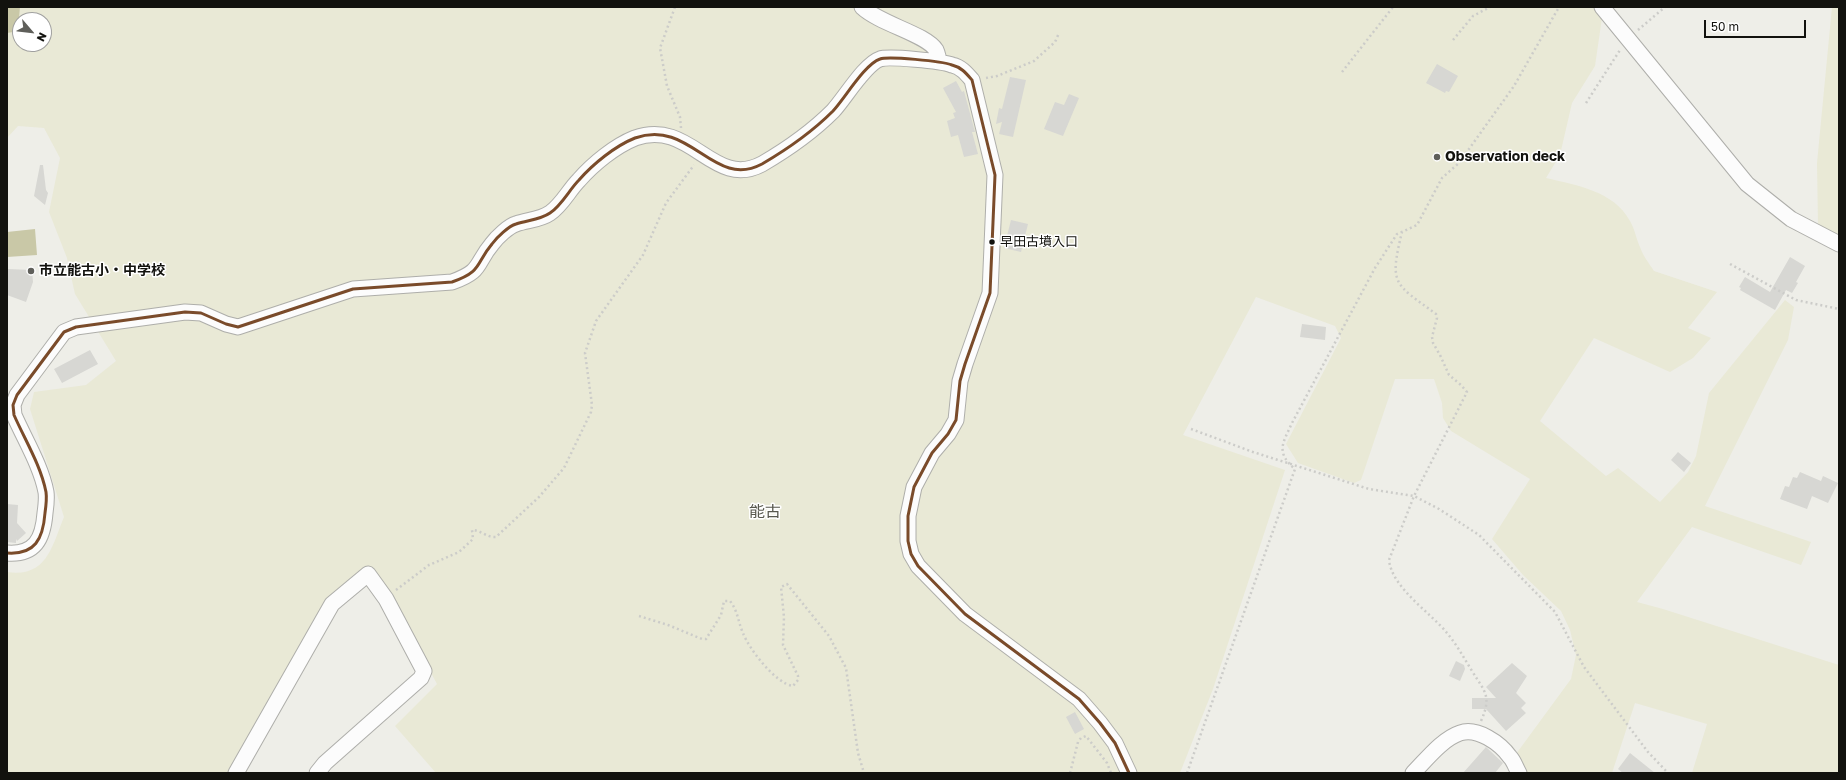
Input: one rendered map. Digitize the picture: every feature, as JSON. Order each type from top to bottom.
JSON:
[{"type":"street","points":[[862,7],[871,15],[880,20],[926,41],[936,51],[940,62]]},
{"type":"street","points":[[1602,7],[1747,184],[1790,219],[1839,244]]},
{"type":"street","points":[[7,553],[21,553],[31,548],[38,541],[43,531],[46,505],[46,493],[41,475],[14,415],[13,404],[16,395],[64,332],[76,327],[185,312],[201,313],[226,324],[238,327],[353,289],[452,282],[465,277],[477,269],[492,244],[514,224],[549,214],[559,205],[579,180],[594,165],[635,138],[651,135],[673,137],[681,140],[713,162],[726,168],[740,169],[756,166],[815,128],[834,109],[870,65],[879,59],[893,56],[940,62],[963,70],[972,80],[995,175],[990,293],[960,381],[956,420],[948,434],[932,453],[914,486],[908,516],[908,541],[911,554],[918,566],[938,589],[965,614],[1079,699],[1115,743],[1129,773]]},
{"type":"street","points":[[236,773],[332,604],[368,574],[386,598],[424,671],[421,678],[325,763],[316,773]]},
{"type":"street","points":[[1413,773],[1446,742],[1459,733],[1476,733],[1486,736],[1510,756],[1519,773]]},
{"type":"path","points":[[675,7],[660,48],[667,86],[680,117],[681,140]]},
{"type":"path","points":[[1342,72],[1393,7]]},
{"type":"path","points":[[1453,40],[1473,16],[1490,7]]},
{"type":"path","points":[[1187,773],[1294,469],[1283,457],[1282,444],[1292,423],[1375,268],[1397,234],[1417,225],[1442,178],[1459,163],[1514,86],[1559,7]]},
{"type":"path","points":[[972,80],[997,76],[1034,61],[1055,42],[1060,34]]},
{"type":"path","points":[[386,598],[429,565],[460,552],[473,540],[472,530],[476,530],[490,538],[496,537],[539,497],[564,468],[591,412],[592,405],[585,353],[596,321],[643,255],[666,203],[702,153]]},
{"type":"path","points":[[1402,232],[1396,258],[1396,277],[1401,287],[1436,314],[1437,318],[1432,337],[1433,343],[1449,375],[1467,392],[1414,496],[1389,560],[1390,568],[1401,586],[1446,632],[1458,647],[1487,695],[1486,710],[1476,733]]},
{"type":"path","points":[[1730,264],[1796,300],[1839,309]]},
{"type":"path","points":[[1191,429],[1287,463],[1369,489],[1414,496],[1439,509],[1480,535],[1556,612],[1584,667],[1648,752],[1668,773]]},
{"type":"path","points":[[639,616],[668,625],[702,640],[706,639],[721,614],[724,601],[730,602],[737,613],[743,634],[752,650],[781,680],[793,686],[798,680],[798,676],[785,652],[782,638],[784,612],[781,587],[787,584],[829,636],[846,668],[858,753],[864,773]]},
{"type":"path","points":[[1070,773],[1078,742],[1081,738],[1086,736],[1107,763],[1111,773]]},
{"type":"shaded area","points":[[7,7],[1598,7],[1603,11],[1595,66],[1572,103],[1560,155],[1546,178],[1570,183],[1593,191],[1614,203],[1623,211],[1630,221],[1643,253],[1654,271],[1717,292],[1688,328],[1711,338],[1693,358],[1670,372],[1594,338],[1540,421],[1606,476],[1618,468],[1660,502],[1688,472],[1696,456],[1709,393],[1785,300],[1794,307],[1788,340],[1705,506],[1811,542],[1801,565],[1692,527],[1637,602],[1839,665],[1839,773],[1692,773],[1707,724],[1635,703],[1612,773],[1524,773],[1516,754],[1571,679],[1576,655],[1570,630],[1561,611],[1523,575],[1492,539],[1530,479],[1451,431],[1443,418],[1442,403],[1434,379],[1395,379],[1361,480],[1354,483],[1298,463],[1286,444],[1341,338],[1335,326],[1256,297],[1183,435],[1285,470],[1213,689],[1180,773],[436,773],[395,726],[437,684],[386,589],[367,568],[328,602],[230,773],[7,773],[7,572],[20,573],[31,570],[39,565],[46,558],[51,549],[64,517],[30,409],[34,392],[86,385],[116,361],[75,294],[67,258],[49,212],[60,158],[44,128],[18,126],[7,138]]},
{"type":"shaded area","points":[[7,7],[20,7],[20,12],[12,12],[12,32],[7,33]]},
{"type":"shaded area","points":[[1832,7],[1839,7],[1839,238],[1818,225],[1817,163]]},
{"type":"shaded area","points":[[35,229],[37,255],[7,257],[7,232]]},
{"type":"building","points":[[1437,64],[1458,76],[1449,92],[1446,91],[1445,93],[1426,83]]},
{"type":"building","points":[[1010,77],[1026,80],[1013,137],[999,134],[1002,122],[996,124],[999,108],[1002,109]]},
{"type":"building","points":[[956,81],[962,92],[964,91],[975,132],[972,132],[978,154],[964,157],[958,135],[951,137],[947,121],[955,118],[953,113],[956,112],[943,88]]},
{"type":"building","points":[[1069,94],[1079,98],[1063,136],[1044,129],[1055,102],[1064,105]]},
{"type":"building","points":[[40,165],[43,165],[46,190],[48,193],[45,205],[34,196]]},
{"type":"building","points":[[1011,220],[1028,224],[1021,252],[1004,248]]},
{"type":"building","points":[[1790,257],[1805,266],[1792,293],[1786,290],[1775,310],[1740,290],[1741,288],[1739,287],[1745,277],[1770,292]]},
{"type":"building","points":[[7,269],[32,270],[33,282],[26,302],[7,295]]},
{"type":"building","points":[[1302,324],[1326,327],[1325,340],[1300,337]]},
{"type":"building","points":[[90,350],[98,364],[62,383],[54,369]]},
{"type":"building","points":[[1678,452],[1691,463],[1684,472],[1671,460]]},
{"type":"building","points":[[1800,472],[1821,481],[1823,476],[1838,483],[1828,503],[1812,496],[1807,509],[1780,499],[1785,486],[1789,487],[1793,477],[1797,478]]},
{"type":"building","points":[[7,504],[18,505],[17,523],[26,533],[17,541],[16,539],[16,543],[7,542]]},
{"type":"building","points":[[1456,661],[1464,665],[1465,669],[1460,681],[1449,676]]},
{"type":"building","points":[[1512,663],[1527,676],[1516,693],[1526,703],[1521,708],[1526,713],[1506,731],[1486,709],[1472,709],[1472,698],[1496,698],[1486,687]]},
{"type":"building","points":[[1075,712],[1084,729],[1075,734],[1066,717]]},
{"type":"building","points":[[1486,747],[1503,763],[1495,773],[1463,773]]},
{"type":"building","points":[[1630,753],[1655,773],[1623,773],[1618,769]]},
{"type":"transit line","points":[[7,553],[24,551],[36,544],[44,522],[46,500],[44,482],[14,415],[13,405],[17,395],[64,332],[76,327],[185,312],[201,313],[226,324],[238,327],[353,289],[452,282],[462,278],[474,270],[494,241],[507,229],[516,224],[538,219],[554,210],[585,174],[598,162],[627,141],[655,134],[672,137],[687,144],[715,162],[729,168],[745,170],[762,164],[790,146],[817,125],[833,111],[855,82],[874,62],[885,58],[946,63],[961,69],[972,80],[995,175],[990,293],[960,381],[956,420],[948,434],[932,453],[914,487],[908,516],[908,541],[911,554],[918,566],[965,614],[1079,699],[1115,743],[1129,773]]},
{"type":"place","name":"Observation deck","points":[[1437,157]]},
{"type":"place","name":"早田古墳入口","points":[[992,242]]},
{"type":"place","name":"市立能古小・中学校","points":[[31,271]]},
{"type":"district","name":"能古","points":[[765,512]]}]
